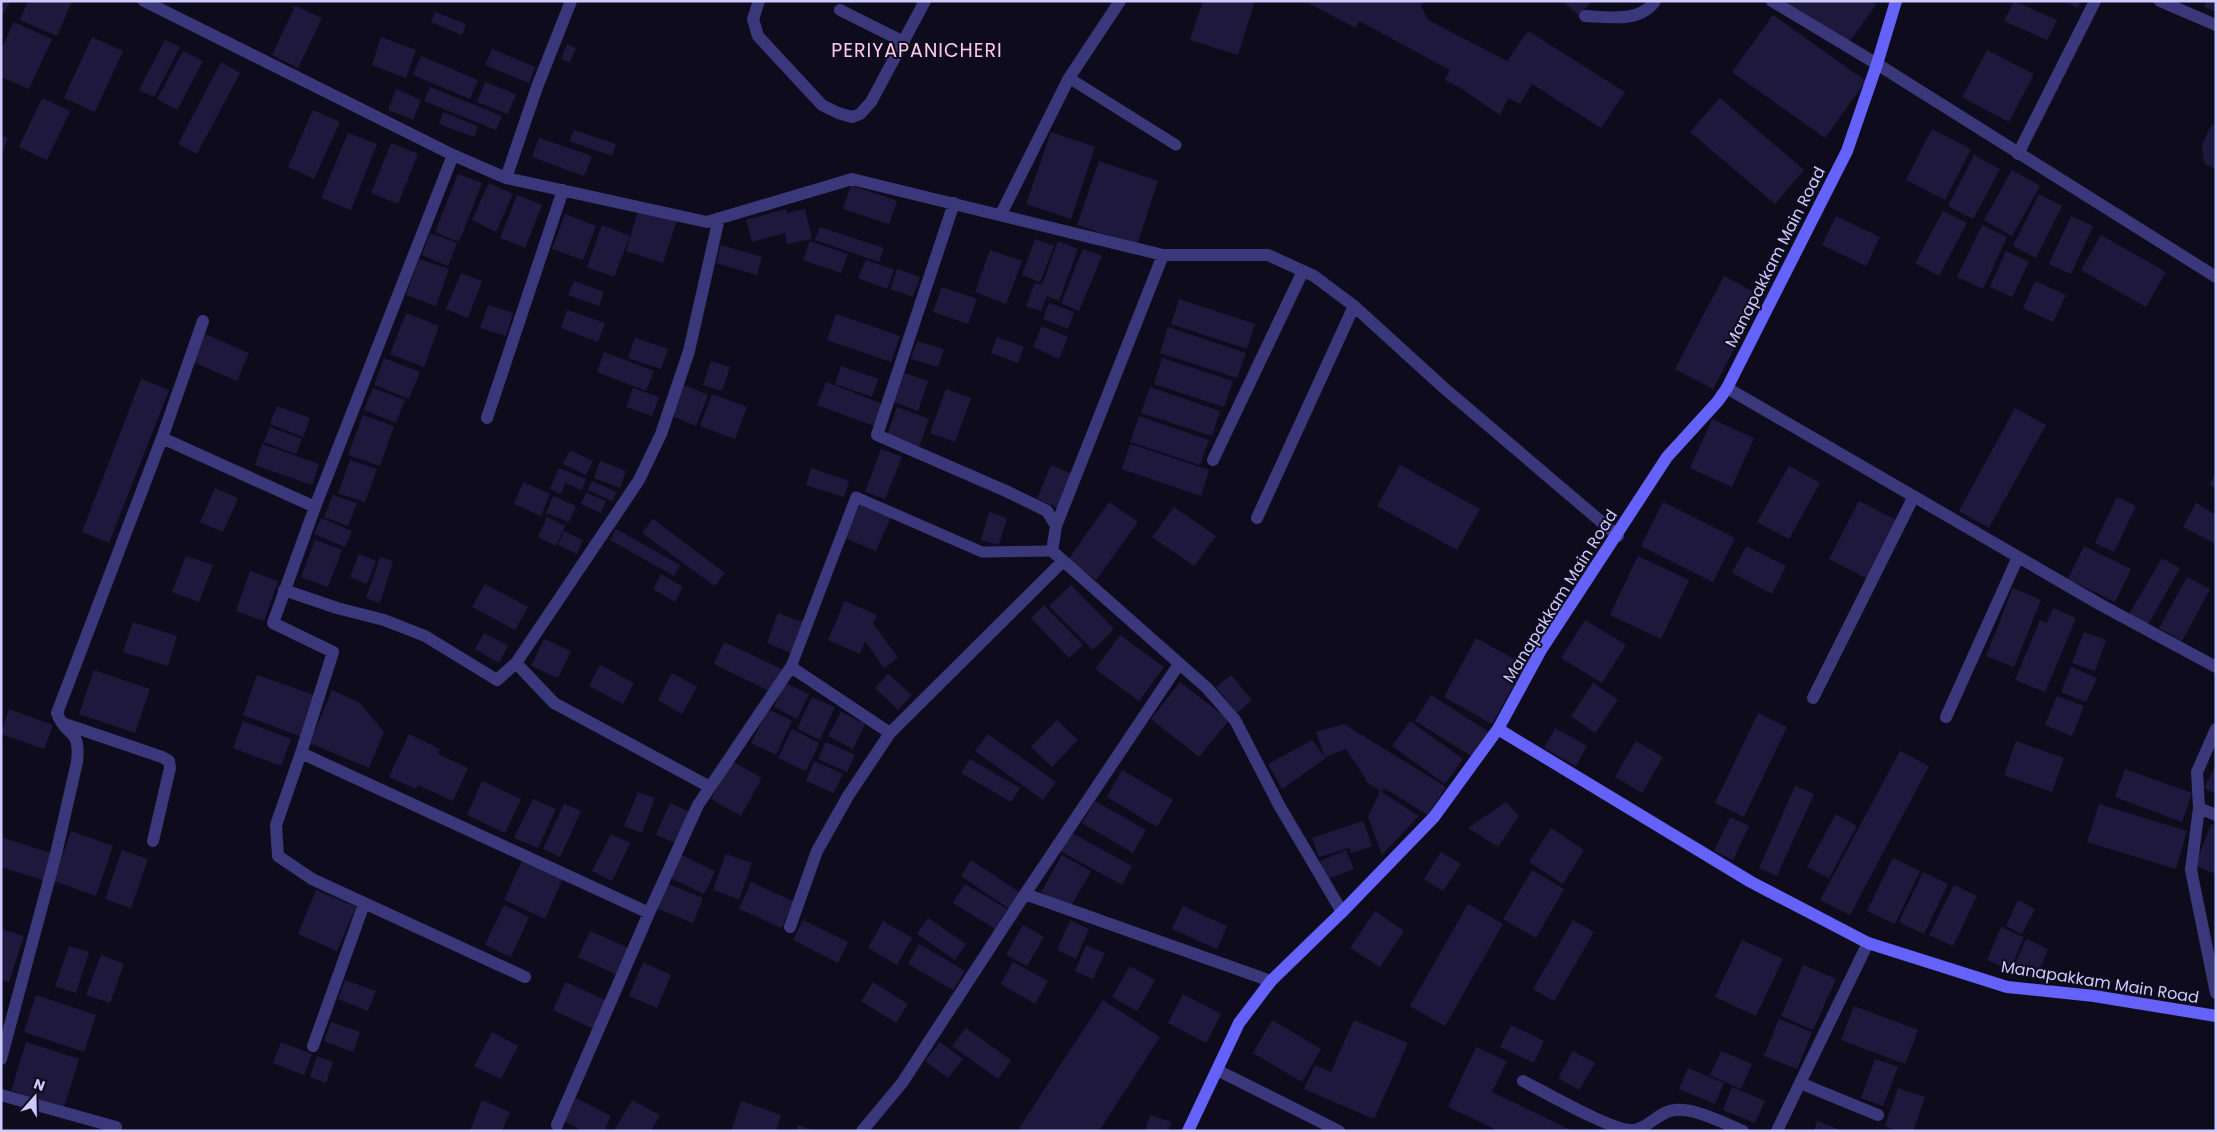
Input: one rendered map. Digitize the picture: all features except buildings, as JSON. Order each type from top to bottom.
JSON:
[{"type":"main road","name":"Manapakkam Main Road","points":[[1896,1],[1877,64],[1847,151],[1727,388],[1667,457],[1618,536],[1541,650],[1498,729],[1751,882],[1868,943],[2006,987],[2094,996],[2216,1016]]},
{"type":"main road","points":[[1188,1131],[1239,1023],[1271,980],[1342,912],[1434,818],[1498,729]]},
{"type":"street","points":[[144,1],[453,155],[506,178],[706,222],[852,179],[1163,255],[1268,255],[1314,276],[1354,306],[1444,388],[1618,536]]},
{"type":"street","points":[[506,178],[537,87],[571,1]]},
{"type":"street","points":[[759,1],[753,19],[758,36],[822,105],[852,117],[860,114],[871,102],[925,1]]},
{"type":"street","points":[[1001,214],[1069,78],[1120,1]]},
{"type":"street","points":[[1585,16],[1634,16],[1651,8],[1655,1]]},
{"type":"street","points":[[1772,1],[1877,64],[2216,277]]},
{"type":"street","points":[[2018,154],[2094,1]]},
{"type":"street","points":[[2160,1],[2216,25]]},
{"type":"street","points":[[840,10],[904,42]]},
{"type":"street","points":[[453,155],[315,507],[273,623],[333,652],[276,825],[278,856],[312,879],[525,977]]},
{"type":"street","points":[[487,418],[563,190]]},
{"type":"street","points":[[954,203],[877,435],[1039,507],[1047,512],[1056,526]]},
{"type":"street","points":[[284,590],[338,608],[384,620],[425,636],[496,680],[516,663],[639,480],[662,434],[689,351],[718,218]]},
{"type":"street","points":[[1163,255],[1056,526],[1052,551],[1206,688],[1235,720],[1279,805],[1342,912]]},
{"type":"street","points":[[1213,460],[1303,271]]},
{"type":"street","points":[[1257,518],[1354,306]]},
{"type":"street","points":[[1,1060],[56,854],[77,762],[79,747],[77,738],[60,722],[57,714],[162,438],[203,321]]},
{"type":"street","points":[[1727,388],[2101,605],[2216,667]]},
{"type":"street","points":[[162,438],[315,507]]},
{"type":"street","points":[[1813,698],[1914,496]]},
{"type":"street","points":[[1946,717],[2018,557]]},
{"type":"street","points":[[790,927],[817,851],[848,796],[890,733],[1063,561]]},
{"type":"street","points":[[516,663],[554,703],[710,787]]},
{"type":"street","points":[[862,1131],[902,1084],[1025,894],[1178,664]]},
{"type":"street","points":[[557,1125],[649,913],[698,806],[790,667],[890,733]]},
{"type":"street","points":[[60,722],[169,761],[170,768],[153,841]]},
{"type":"street","points":[[2216,729],[2197,772],[2199,808],[2191,870],[2216,993]]},
{"type":"street","points":[[301,753],[649,913]]},
{"type":"street","points":[[2199,808],[2216,815]]},
{"type":"street","points":[[1025,894],[1271,980]]},
{"type":"street","points":[[313,1046],[364,904]]},
{"type":"street","points":[[1777,1131],[1868,943]]},
{"type":"street","points":[[1217,1070],[1340,1131]]},
{"type":"street","points":[[1522,1081],[1610,1126],[1633,1130],[1641,1128],[1667,1112],[1680,1109],[1743,1131]]},
{"type":"street","points":[[1800,1082],[1878,1115]]},
{"type":"street","points":[[1,1095],[116,1127]]},
{"type":"lane","points":[[1069,78],[1176,146]]},
{"type":"lane","points":[[790,667],[856,497],[982,552],[1052,551]]},
{"type":"district","name":"PERIYAPANICHERI","points":[[917,50]]}]
